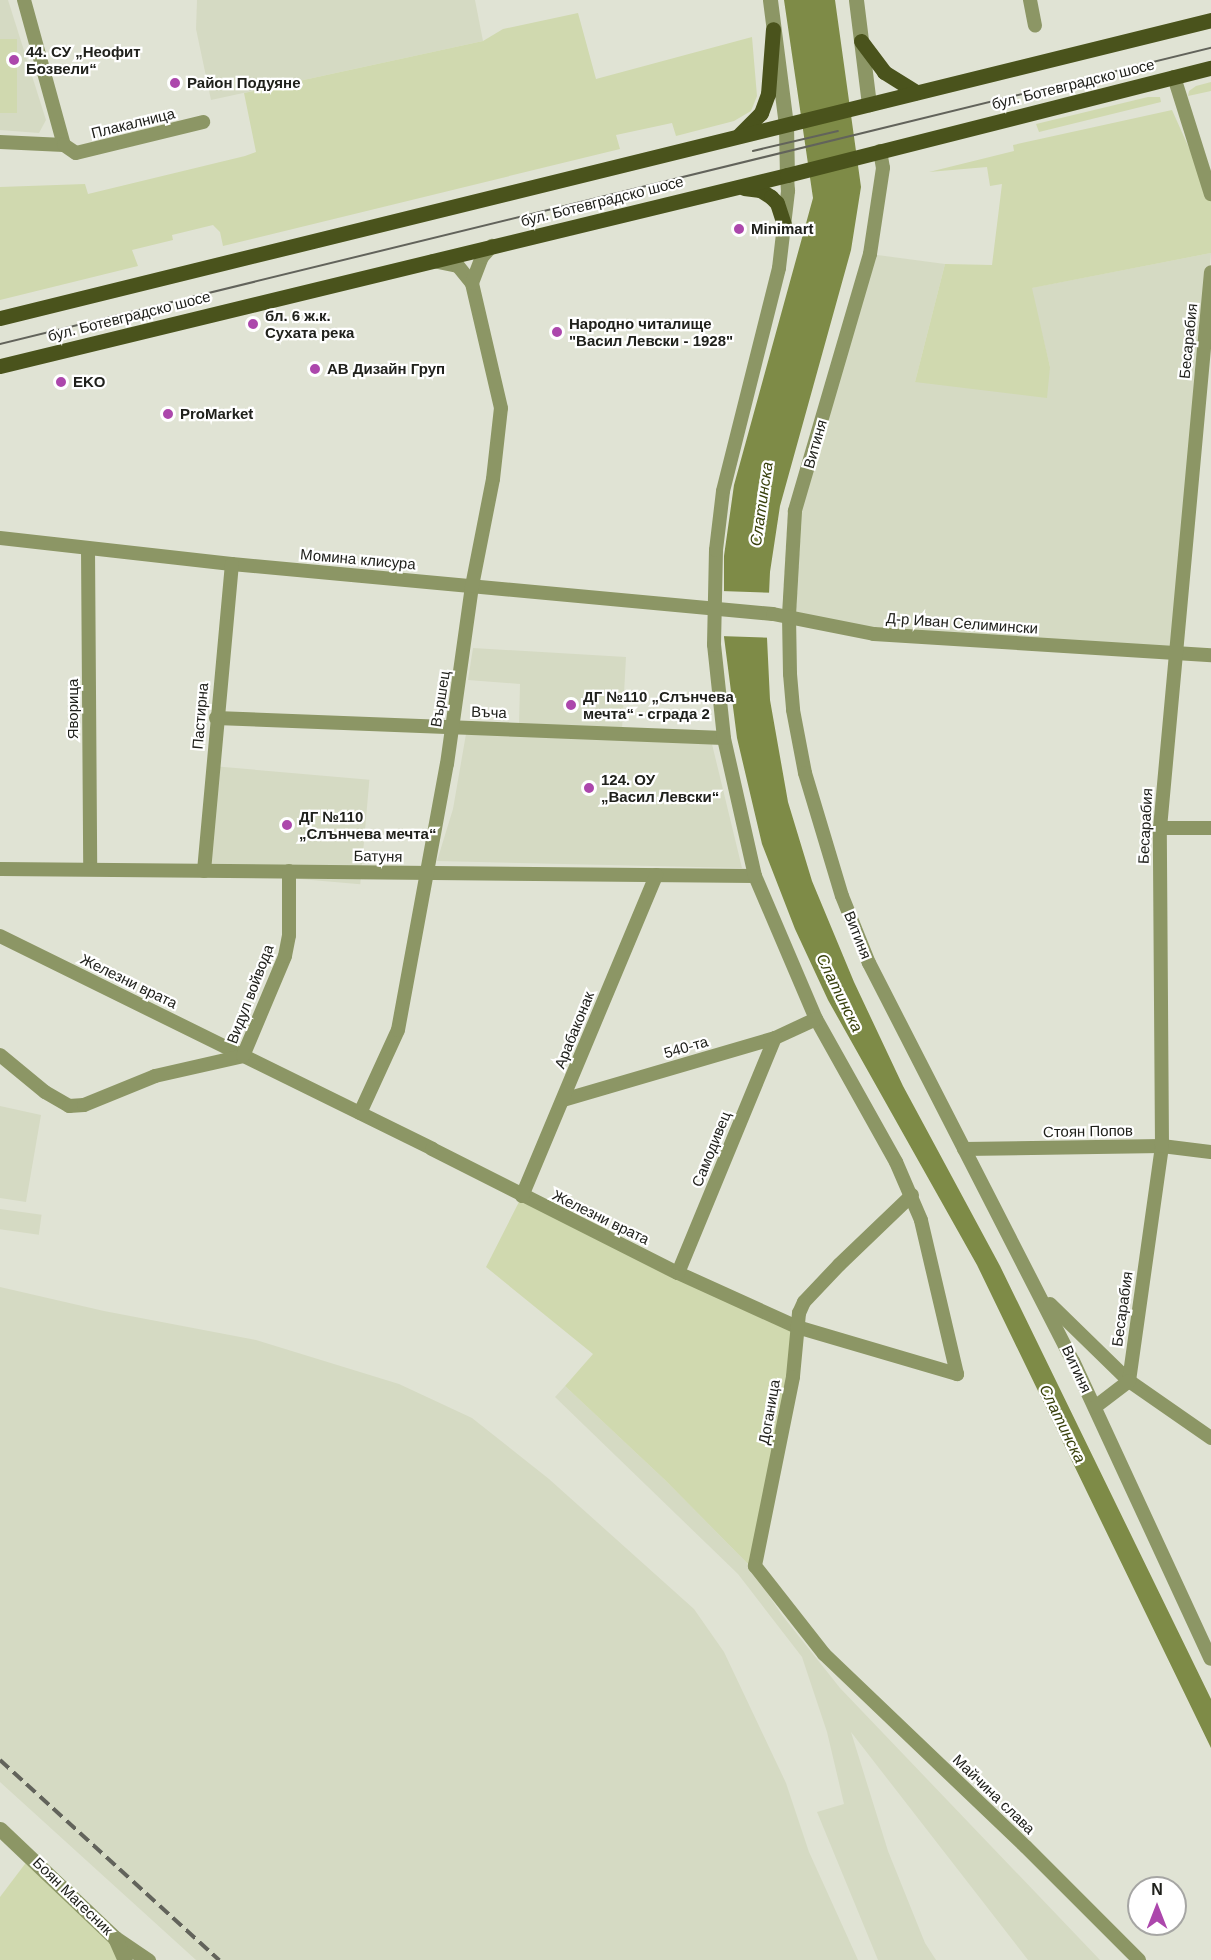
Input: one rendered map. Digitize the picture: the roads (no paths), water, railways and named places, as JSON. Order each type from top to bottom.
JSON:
[{"type":"main road","name":"бул. Ботевградско шосе","points":[[0,318],[1211,21]]},
{"type":"main road","points":[[737,137],[754,122],[763,109],[768,94],[773,28]]},
{"type":"main road","points":[[861,41],[884,72],[916,93]]},
{"type":"main road","name":"бул. Ботевградско шосе","points":[[0,366],[787,175],[1211,68]]},
{"type":"main road","points":[[732,188],[760,190],[768,194],[777,203],[784,225]]},
{"type":"street","points":[[24,0],[64,145]]},
{"type":"street","points":[[770,0],[786,125],[787,175],[784,225],[778,268],[723,491],[716,550],[717,609],[714,645],[724,738],[755,876],[816,1019],[912,1195]]},
{"type":"street","points":[[856,0],[869,104]]},
{"type":"street","points":[[1030,0],[1035,26]]},
{"type":"street","points":[[1174,77],[1211,194]]},
{"type":"street","name":"Плакалница","points":[[0,142],[64,145],[76,153],[203,123]]},
{"type":"street","name":"Витиня","points":[[880,151],[883,168],[870,254],[795,512],[789,616],[795,721],[805,773],[842,896],[869,963],[1016,1253],[1039,1292],[1095,1407],[1211,1659]]},
{"type":"street","points":[[431,261],[458,267],[472,283],[482,256],[492,246]]},
{"type":"street","name":"Бесарабия","points":[[1129,1381],[1162,1146],[1160,828],[1204,408],[1211,272]]},
{"type":"street","name":"Вършец","points":[[360,1113],[398,1030],[453,727],[472,586],[493,479],[501,408],[472,283]]},
{"type":"street","name":"Момина клисура","points":[[0,538],[232,564],[717,609]]},
{"type":"street","name":"Яворица","points":[[88,549],[90,869]]},
{"type":"street","name":"Пастирна","points":[[204,871],[216,718],[232,564]]},
{"type":"street","name":"Д-р Иван Селимински","points":[[717,609],[789,616],[874,634],[1211,655]]},
{"type":"street","name":"Въча","points":[[216,718],[724,738]]},
{"type":"street","points":[[1160,828],[1211,828]]},
{"type":"street","name":"Батуня","points":[[0,868],[755,876]]},
{"type":"street","name":"Видул войвода","points":[[243,1056],[285,956],[289,935],[289,871]]},
{"type":"street","name":"Арабаконак","points":[[522,1196],[656,875]]},
{"type":"street","name":"Железни врата","points":[[0,936],[678,1273],[796,1327],[957,1374],[928,1245],[912,1195]]},
{"type":"street","name":"540-та","points":[[563,1100],[775,1038],[816,1019]]},
{"type":"street","name":"Самодивец","points":[[678,1273],[775,1038]]},
{"type":"street","points":[[0,1054],[45,1092],[69,1106],[84,1105],[155,1076],[243,1056]]},
{"type":"street","name":"Стоян Попов","points":[[964,1149],[1162,1146],[1211,1152]]},
{"type":"street","name":"Доганица","points":[[824,1654],[755,1566],[793,1377],[796,1327],[804,1302],[838,1265],[912,1195]]},
{"type":"street","points":[[1039,1292],[1129,1381],[1211,1438]]},
{"type":"street","points":[[1095,1407],[1129,1381]]},
{"type":"street","name":"Майчина слава","points":[[824,1654],[1026,1847],[1139,1960]]},
{"type":"street","name":"Боян Магесник","points":[[0,1828],[115,1938],[148,1960]]},
{"type":"street","points":[[115,1938],[125,1960]]},
{"type":"water","name":"Слатинска","points":[[784,0],[835,0],[861,187],[851,250],[780,506],[770,572],[767,638],[770,700],[788,802],[812,881],[854,982],[903,1086],[1000,1266],[1211,1699],[1211,1748],[977,1265],[828,1000],[795,929],[762,844],[737,738],[724,637],[724,556],[734,485],[813,198]]},
{"type":"tram line","points":[[0,344],[1211,48]]},
{"type":"tram line","points":[[753,151],[838,131]]},
{"type":"railway","points":[[0,1760],[219,1960]]},
{"type":"place","name":"44. СУ „Неофит Бозвели“","points":[[14,60]]},
{"type":"place","name":"Район Подуяне","points":[[175,83]]},
{"type":"place","name":"Minimart","points":[[739,229]]},
{"type":"place","name":"бл. 6 ж.к. Сухата река","points":[[253,324]]},
{"type":"place","name":"Народно читалище \"Васил Левски - 1928\"","points":[[557,332]]},
{"type":"place","name":"АВ Дизайн Груп","points":[[315,369]]},
{"type":"place","name":"EKO","points":[[61,382]]},
{"type":"place","name":"ProMarket","points":[[168,414]]},
{"type":"place","name":"ДГ №110 „Слънчева мечта“ - сграда 2","points":[[571,705]]},
{"type":"place","name":"124. ОУ „Васил Левски“","points":[[589,788]]},
{"type":"place","name":"ДГ №110 „Слънчева мечта“","points":[[287,825]]}]
